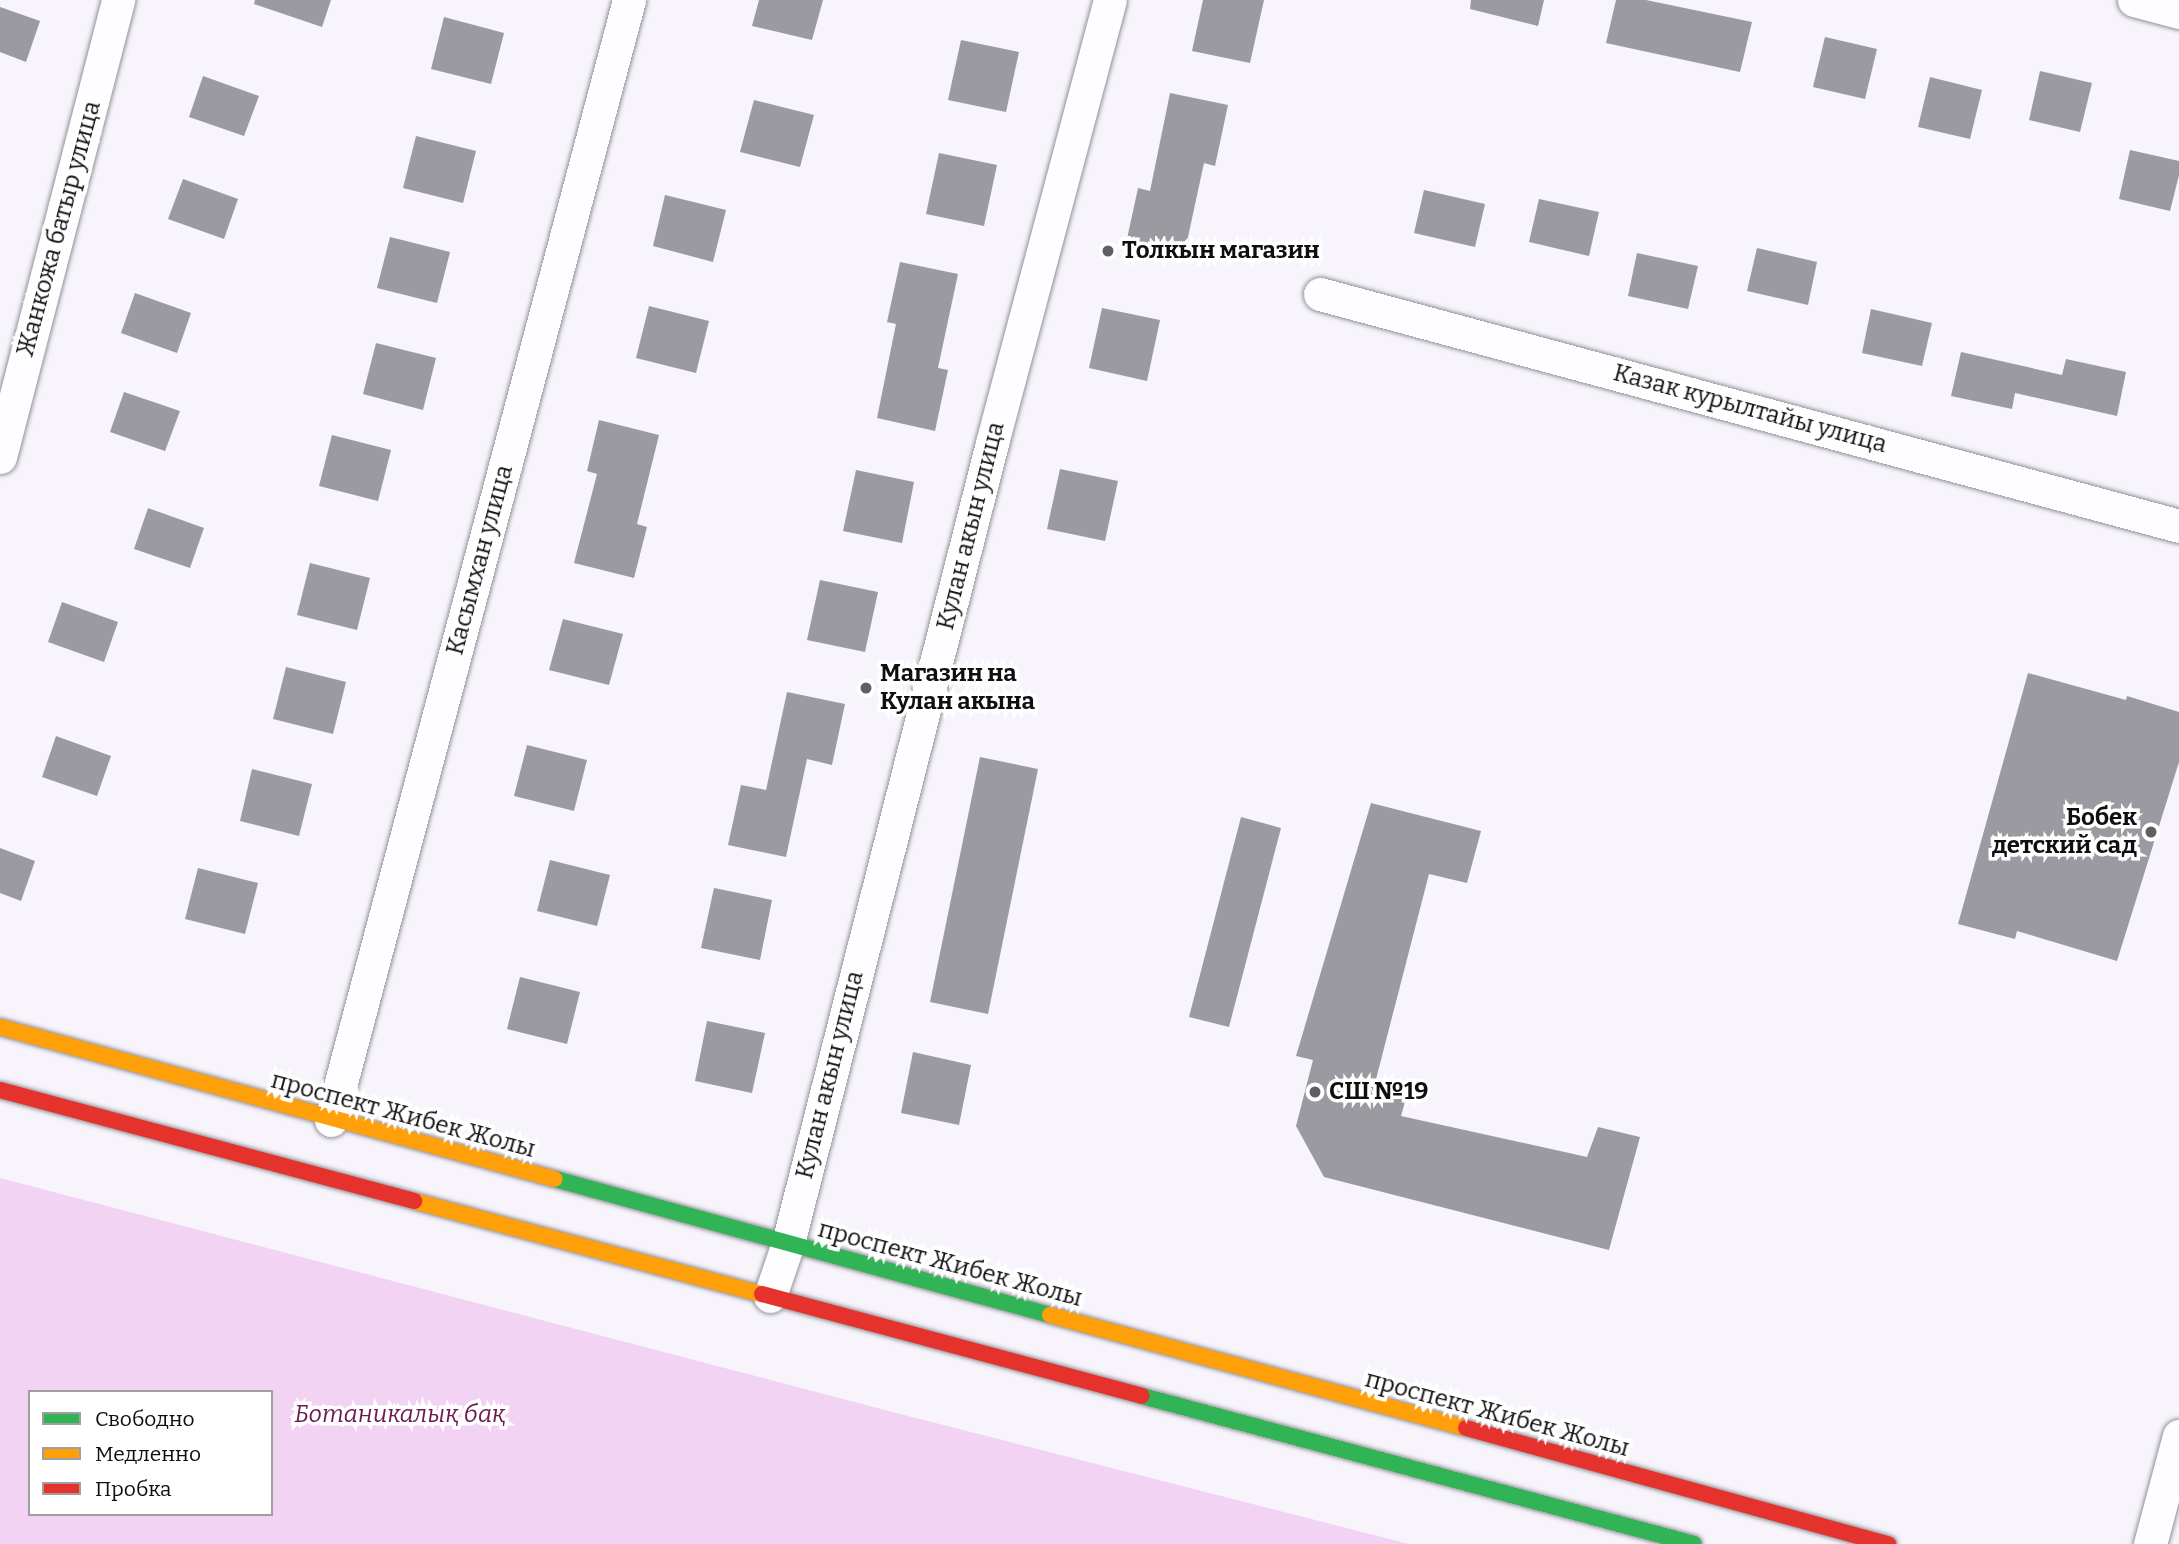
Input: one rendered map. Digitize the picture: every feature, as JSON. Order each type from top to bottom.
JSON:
[{"type":"street","name":"Жанкожа батыр улица","points":[[0,457],[118,0]]},
{"type":"street","name":"Касымхан улица","points":[[331,1120],[629,0]]},
{"type":"street","name":"Кулан акын улица","points":[[770,1296],[788,1242],[992,443],[1110,0]]},
{"type":"street","points":[[2134,0],[2179,12]]},
{"type":"street","name":"Казак курылтайы улица","points":[[1320,294],[2179,526]]},
{"type":"street","name":"проспект Жибек Жолы","points":[[0,1027],[331,1120],[788,1242],[1888,1544]]},
{"type":"street","points":[[0,1090],[1694,1544]]},
{"type":"street","points":[[2150,1544],[2179,1436]]},
{"type":"green space","name":"Ботаникалық бақ","points":[[0,1178],[904,1415],[1409,1544],[0,1544]]},
{"type":"building","points":[[255,0],[331,0],[322,27],[254,4]]},
{"type":"building","points":[[759,0],[823,0],[812,40],[752,26]]},
{"type":"building","points":[[1203,0],[1264,0],[1250,63],[1192,51]]},
{"type":"building","points":[[1471,0],[1544,0],[1538,26],[1470,9]]},
{"type":"building","points":[[1616,0],[1646,0],[1752,22],[1740,72],[1606,43]]},
{"type":"building","points":[[0,7],[40,21],[26,62],[0,52]]},
{"type":"building","points":[[444,17],[504,33],[491,84],[431,69]]},
{"type":"building","points":[[1825,37],[1877,49],[1865,99],[1813,87]]},
{"type":"building","points":[[961,40],[1019,52],[1006,112],[948,100]]},
{"type":"building","points":[[2040,71],[2092,83],[2080,132],[2029,120]]},
{"type":"building","points":[[203,76],[259,96],[244,136],[189,117]]},
{"type":"building","points":[[1930,77],[1982,90],[1970,139],[1918,127]]},
{"type":"building","points":[[1170,93],[1228,105],[1215,166],[1204,163],[1183,260],[1125,248],[1138,188],[1150,191]]},
{"type":"building","points":[[754,100],[814,115],[800,167],[740,152]]},
{"type":"building","points":[[416,136],[476,151],[463,203],[403,188]]},
{"type":"building","points":[[2130,150],[2179,161],[2179,175],[2170,211],[2119,199]]},
{"type":"building","points":[[939,153],[997,165],[984,226],[926,214]]},
{"type":"building","points":[[183,179],[238,199],[224,239],[168,219]]},
{"type":"building","points":[[1424,190],[1485,204],[1475,247],[1414,233]]},
{"type":"building","points":[[665,195],[726,210],[713,262],[653,246]]},
{"type":"building","points":[[1539,199],[1599,212],[1589,256],[1529,242]]},
{"type":"building","points":[[390,237],[450,252],[437,303],[377,288]]},
{"type":"building","points":[[1757,248],[1817,262],[1808,305],[1747,291]]},
{"type":"building","points":[[1637,253],[1698,266],[1688,309],[1628,296]]},
{"type":"building","points":[[900,262],[958,274],[938,368],[948,370],[935,431],[877,418],[896,324],[887,322]]},
{"type":"building","points":[[135,293],[191,313],[177,353],[121,333]]},
{"type":"building","points":[[649,306],[709,321],[696,373],[636,358]]},
{"type":"building","points":[[1102,308],[1160,320],[1147,381],[1089,368]]},
{"type":"building","points":[[1871,309],[1932,323],[1922,366],[1862,353]]},
{"type":"building","points":[[376,343],[436,358],[423,410],[363,394]]},
{"type":"building","points":[[1961,352],[2062,375],[2066,359],[2126,372],[2117,416],[2015,393],[2012,409],[1951,396]]},
{"type":"building","points":[[124,392],[180,411],[165,451],[110,432]]},
{"type":"building","points":[[599,420],[659,435],[637,524],[647,527],[634,578],[574,563],[597,474],[587,471]]},
{"type":"building","points":[[332,435],[391,450],[378,501],[319,486]]},
{"type":"building","points":[[1060,469],[1118,481],[1105,541],[1047,529]]},
{"type":"building","points":[[856,470],[914,482],[902,543],[843,531]]},
{"type":"building","points":[[148,508],[204,528],[190,568],[134,549]]},
{"type":"building","points":[[310,563],[370,578],[357,630],[297,615]]},
{"type":"building","points":[[820,580],[878,592],[865,652],[807,640]]},
{"type":"building","points":[[62,602],[118,622],[104,662],[48,642]]},
{"type":"building","points":[[563,619],[623,634],[609,685],[549,670]]},
{"type":"building","points":[[286,667],[346,682],[333,734],[273,719]]},
{"type":"building","points":[[2028,673],[2126,700],[2127,696],[2179,712],[2179,762],[2117,961],[2017,931],[2015,939],[1958,924]]},
{"type":"building","points":[[787,692],[845,704],[832,765],[807,759],[786,857],[728,845],[741,785],[766,790]]},
{"type":"building","points":[[56,736],[111,756],[97,796],[42,777]]},
{"type":"building","points":[[527,745],[587,760],[574,811],[514,796]]},
{"type":"building","points":[[980,757],[1038,769],[988,1014],[930,1002]]},
{"type":"building","points":[[252,769],[312,784],[299,836],[240,821]]},
{"type":"building","name":"СШ №19","points":[[1371,803],[1481,831],[1467,883],[1429,874],[1374,1087],[1407,1095],[1401,1116],[1587,1157],[1598,1127],[1640,1137],[1609,1250],[1324,1177],[1296,1126],[1313,1060],[1296,1056]]},
{"type":"building","points":[[1241,817],[1281,828],[1229,1027],[1189,1017]]},
{"type":"building","points":[[0,848],[35,861],[21,901],[0,893]]},
{"type":"building","points":[[550,860],[610,875],[597,926],[537,911]]},
{"type":"building","points":[[198,868],[258,883],[245,934],[185,919]]},
{"type":"building","points":[[714,888],[772,900],[760,960],[701,948]]},
{"type":"building","points":[[520,977],[580,992],[567,1044],[507,1029]]},
{"type":"building","points":[[707,1021],[765,1033],[752,1093],[695,1081]]},
{"type":"building","points":[[913,1052],[971,1065],[959,1125],[901,1113]]},
{"type":"traffic: fast","points":[[555,1179],[1050,1315]]},
{"type":"traffic: fast","points":[[1142,1396],[1694,1544]]},
{"type":"traffic: slow","points":[[0,1027],[555,1179]]},
{"type":"traffic: slow","points":[[414,1201],[762,1294]]},
{"type":"traffic: slow","points":[[1050,1315],[1466,1428]]},
{"type":"traffic: jam","points":[[0,1090],[414,1201]]},
{"type":"traffic: jam","points":[[762,1294],[1142,1396]]},
{"type":"traffic: jam","points":[[1466,1428],[1888,1544]]},
{"type":"place","name":"Толкын магазин","points":[[1108,251]]},
{"type":"place","name":"Магазин на Кулан акына","points":[[866,688]]},
{"type":"place","name":"Бобек детский сад","points":[[2151,832]]},
{"type":"place","name":"СШ №19","points":[[1315,1092]]}]
